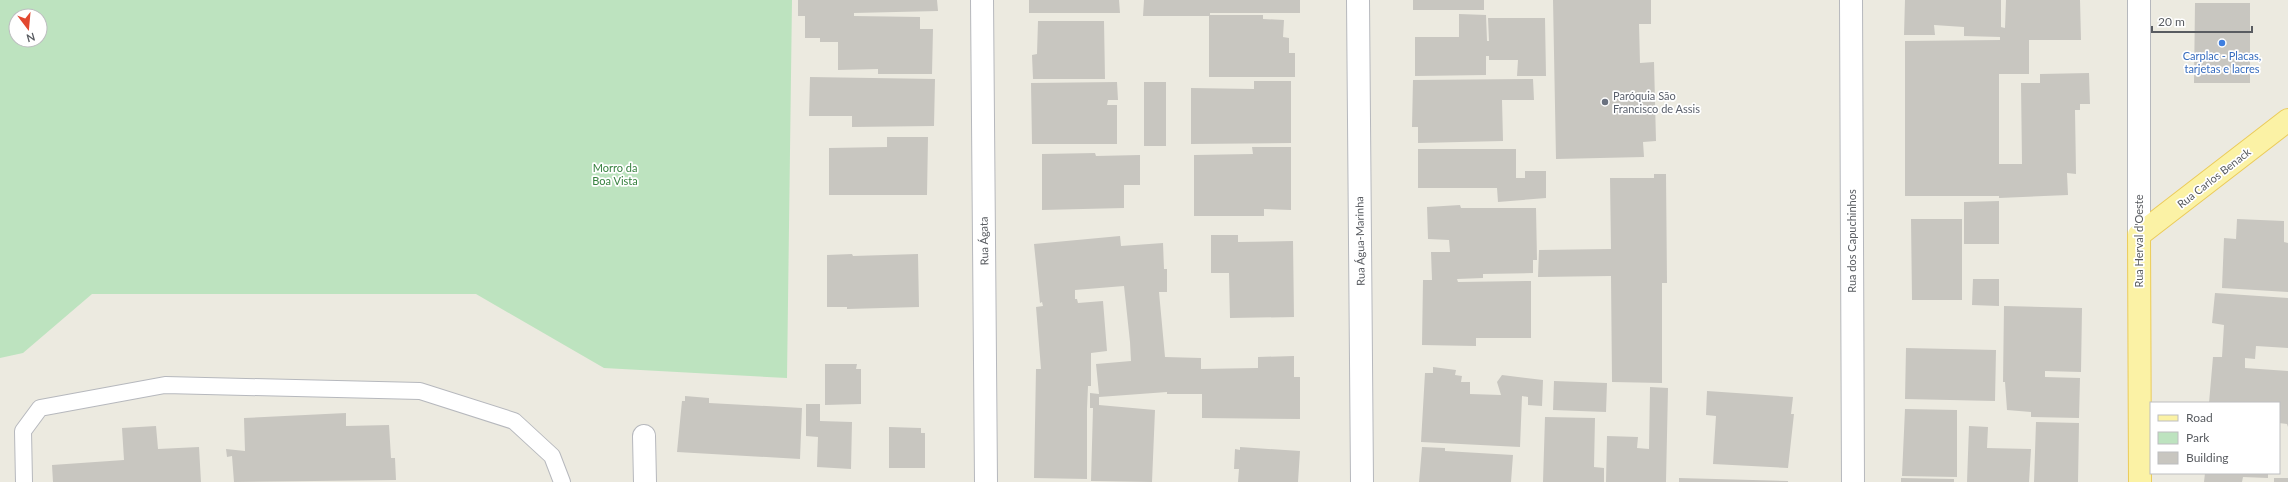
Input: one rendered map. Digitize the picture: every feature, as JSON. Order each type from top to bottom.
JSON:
[{"type":"main road","name":"Rua Carlos Benack","points":[[2139,235],[2288,120]]},
{"type":"main road","name":"Rua Herval d'Oeste","points":[[2139,235],[2140,482]]},
{"type":"street","name":"Rua Ágata","points":[[982,0],[986,482]]},
{"type":"street","name":"Rua Água-Marinha","points":[[1358,0],[1362,482]]},
{"type":"street","name":"Rua dos Capuchinhos","points":[[1851,0],[1853,482]]},
{"type":"street","name":"Rua Herval d'Oeste","points":[[2139,0],[2139,235]]},
{"type":"street","points":[[644,436],[645,482]]},
{"type":"lane","points":[[24,482],[23,431],[40,408],[165,386],[420,391],[514,421],[552,456],[562,482]]},
{"type":"green space","name":"Morro da Boa Vista","points":[[0,0],[792,0],[787,378],[604,368],[476,294],[92,294],[23,353],[0,358]]},
{"type":"building","points":[[798,0],[937,0],[938,11],[854,13],[854,16],[920,17],[920,29],[933,29],[932,74],[878,74],[878,69],[838,70],[838,42],[820,42],[820,38],[805,38],[805,16],[798,16]]},
{"type":"building","points":[[1029,0],[1119,0],[1120,13],[1029,13]]},
{"type":"building","points":[[1144,0],[1300,0],[1300,13],[1210,13],[1210,15],[1263,15],[1263,19],[1284,20],[1283,37],[1289,38],[1289,53],[1295,53],[1295,77],[1209,77],[1209,16],[1143,16]]},
{"type":"building","points":[[1413,0],[1484,0],[1484,10],[1413,10]]},
{"type":"building","name":"Paróquia São Francisco de Assis","points":[[1553,0],[1651,0],[1651,24],[1639,24],[1640,63],[1654,62],[1656,141],[1643,142],[1644,157],[1556,159]]},
{"type":"building","points":[[1905,0],[2001,0],[2001,27],[2005,28],[2006,0],[2080,0],[2081,40],[2029,40],[2029,74],[1999,74],[1999,164],[2022,164],[2021,83],[2040,83],[2040,74],[2089,73],[2090,104],[2080,104],[2080,110],[2075,110],[2076,174],[2067,173],[2068,195],[1999,198],[1999,196],[1905,196],[1905,41],[2000,40],[2000,37],[1964,36],[1964,27],[1934,25],[1935,35],[1904,35]]},
{"type":"building","name":"Carplac - Placas, tarjetas e lacres","points":[[2195,3],[2250,3],[2250,83],[2194,83]]},
{"type":"building","points":[[1459,14],[1486,15],[1487,41],[1489,41],[1488,18],[1545,18],[1546,76],[1517,76],[1518,60],[1489,60],[1489,56],[1486,56],[1486,75],[1415,76],[1415,37],[1459,37]]},
{"type":"building","points":[[1038,21],[1104,21],[1105,79],[1033,79],[1032,55],[1037,54]]},
{"type":"building","points":[[810,77],[935,79],[934,126],[852,127],[852,116],[809,116]]},
{"type":"building","points":[[1533,79],[1534,100],[1502,100],[1503,141],[1418,143],[1418,127],[1412,127],[1413,80]]},
{"type":"building","points":[[1254,81],[1291,81],[1291,143],[1191,144],[1191,88],[1254,89]]},
{"type":"building","points":[[1117,82],[1118,100],[1108,100],[1107,105],[1117,105],[1117,144],[1032,144],[1031,83]]},
{"type":"building","points":[[1144,82],[1166,82],[1166,146],[1144,146]]},
{"type":"building","points":[[887,137],[928,137],[927,195],[829,195],[829,148],[887,147]]},
{"type":"building","points":[[1252,147],[1291,147],[1291,210],[1264,209],[1264,216],[1194,216],[1194,155],[1253,154]]},
{"type":"building","points":[[1418,149],[1516,149],[1516,178],[1525,178],[1525,171],[1546,171],[1546,198],[1498,202],[1497,188],[1418,188]]},
{"type":"building","points":[[1095,153],[1096,156],[1140,155],[1140,185],[1124,185],[1124,208],[1042,210],[1042,154]]},
{"type":"building","points":[[1654,174],[1666,174],[1667,283],[1662,283],[1662,383],[1612,382],[1611,276],[1538,277],[1539,250],[1611,249],[1610,178],[1654,178]]},
{"type":"building","points":[[1999,201],[1999,244],[1964,244],[1964,202]]},
{"type":"building","points":[[1460,205],[1461,208],[1536,208],[1537,260],[1533,260],[1533,273],[1483,274],[1483,278],[1457,279],[1458,282],[1531,281],[1531,338],[1476,338],[1476,346],[1422,345],[1423,280],[1432,280],[1431,252],[1450,252],[1449,240],[1428,239],[1427,207]]},
{"type":"building","points":[[1911,219],[1962,219],[1962,300],[1912,300]]},
{"type":"building","points":[[2237,219],[2284,221],[2284,242],[2288,243],[2288,292],[2222,288],[2224,238],[2236,239]]},
{"type":"building","points":[[1211,235],[1238,235],[1238,242],[1293,241],[1294,317],[1230,318],[1229,273],[1211,273]]},
{"type":"building","points":[[1120,236],[1121,246],[1163,243],[1164,269],[1167,269],[1167,292],[1159,292],[1165,357],[1201,358],[1201,369],[1258,368],[1258,357],[1294,356],[1294,377],[1300,377],[1300,419],[1202,418],[1202,394],[1167,394],[1167,392],[1099,397],[1099,405],[1155,410],[1152,482],[1091,481],[1093,408],[1090,408],[1090,393],[1099,394],[1096,364],[1131,361],[1130,342],[1124,286],[1075,290],[1075,299],[1077,299],[1078,303],[1103,301],[1107,351],[1091,353],[1091,386],[1088,386],[1087,409],[1087,479],[1034,478],[1036,369],[1041,369],[1036,307],[1043,306],[1042,302],[1040,303],[1034,244]]},
{"type":"building","points":[[852,254],[853,256],[918,254],[919,307],[847,309],[847,307],[827,307],[827,255]]},
{"type":"building","points":[[1973,279],[1999,279],[1999,306],[1972,305]]},
{"type":"building","points":[[2215,293],[2288,298],[2288,348],[2256,346],[2255,359],[2245,358],[2245,368],[2288,371],[2288,427],[2287,424],[2280,423],[2280,402],[2209,402],[2213,357],[2222,357],[2224,325],[2212,323]]},
{"type":"building","points":[[2004,306],[2082,308],[2081,372],[2045,371],[2045,377],[2080,378],[2079,418],[2031,417],[2031,412],[2007,410],[2005,382],[2003,382]]},
{"type":"building","points":[[1906,348],[1996,350],[1995,401],[1905,399]]},
{"type":"building","points":[[825,364],[857,364],[856,369],[861,369],[861,404],[825,405]]},
{"type":"building","points":[[1433,367],[1456,370],[1455,375],[1462,376],[1461,382],[1470,382],[1470,394],[1501,395],[1497,382],[1502,375],[1543,380],[1542,406],[1528,405],[1528,397],[1522,396],[1520,447],[1421,442],[1425,373],[1433,373]]},
{"type":"building","points":[[1554,381],[1607,383],[1606,412],[1553,410]]},
{"type":"building","points":[[1650,387],[1668,388],[1666,482],[1606,482],[1607,436],[1638,437],[1637,448],[1649,449]]},
{"type":"building","points":[[1707,391],[1793,397],[1791,414],[1794,414],[1788,468],[1713,464],[1716,416],[1706,415]]},
{"type":"building","points":[[685,396],[709,398],[709,403],[802,408],[800,459],[677,452],[682,401],[685,401]]},
{"type":"building","points":[[806,404],[820,404],[820,421],[852,422],[851,469],[817,467],[818,437],[806,436]]},
{"type":"building","points":[[1905,409],[1957,410],[1957,477],[1902,476]]},
{"type":"building","points":[[346,413],[346,426],[389,425],[391,458],[395,458],[396,480],[234,482],[232,456],[227,457],[226,449],[245,451],[244,418]]},
{"type":"building","points":[[1545,417],[1595,418],[1594,467],[1604,468],[1604,482],[1543,482]]},
{"type":"building","points":[[2036,422],[2079,423],[2078,482],[2034,482]]},
{"type":"building","points":[[156,426],[158,449],[199,447],[201,482],[53,482],[52,465],[124,460],[122,428]]},
{"type":"building","points":[[1969,426],[1988,427],[1987,448],[2031,449],[2029,482],[1967,482]]},
{"type":"building","points":[[889,427],[921,428],[921,433],[925,433],[925,468],[889,468]]},
{"type":"building","points":[[1240,447],[1300,451],[1298,482],[1238,482],[1239,469],[1234,469],[1235,449],[1240,450]]},
{"type":"building","points":[[1422,447],[1445,448],[1445,451],[1513,455],[1511,482],[1419,482]]},
{"type":"building","points":[[2205,474],[2268,474],[2268,478],[2243,477],[2242,482],[2204,482]]},
{"type":"building","points":[[1679,478],[1788,481],[1788,482],[1679,482]]},
{"type":"building","points":[[1901,478],[1954,479],[1954,482],[1901,482]]},
{"type":"building","points":[[2274,478],[2288,478],[2288,482],[2274,482]]},
{"type":"place","name":"Carplac - Placas, tarjetas e lacres","points":[[2222,43]]},
{"type":"place","name":"Paróquia São Francisco de Assis","points":[[1605,102]]}]
